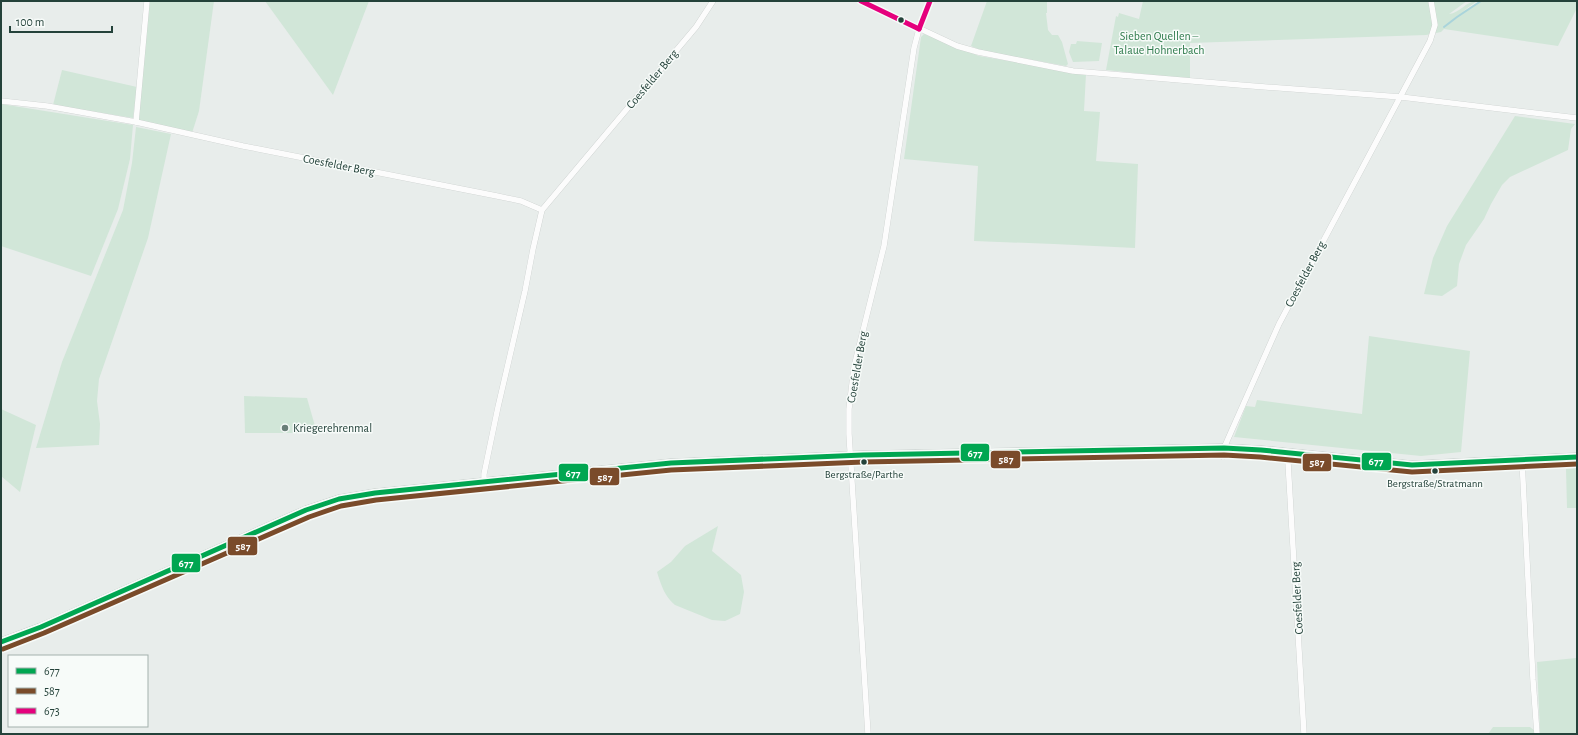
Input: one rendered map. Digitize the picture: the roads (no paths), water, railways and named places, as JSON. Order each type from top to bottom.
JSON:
[{"type":"street","points":[[136,122],[147,1]]},
{"type":"street","name":"Coesfelder Berg","points":[[484,482],[484,474],[498,407],[542,210],[696,27],[713,1]]},
{"type":"street","points":[[860,1],[957,46],[978,52],[1073,71],[1401,97],[1577,118]]},
{"type":"street","name":"Coesfelder Berg","points":[[868,734],[849,409],[854,367],[884,246],[914,48],[919,29],[930,1]]},
{"type":"street","name":"Coesfelder Berg","points":[[1223,458],[1224,448],[1279,324],[1430,41],[1435,25],[1431,1]]},
{"type":"street","name":"Coesfelder Berg","points":[[1,101],[47,106],[136,122],[243,146],[521,201],[542,210]]},
{"type":"street","points":[[1,642],[41,627],[306,510],[349,497],[375,493],[671,464],[851,456],[1224,448],[1412,465],[1577,457]]},
{"type":"street","name":"Coesfelder Berg","points":[[1289,453],[1288,462],[1304,734]]},
{"type":"street","points":[[1522,460],[1537,734]]},
{"type":"waterway","points":[[1444,27],[1481,1]]},
{"type":"place","name":"Kriegerehrenmal","points":[[285,428]]},
{"type":"place","name":"Bergstraße/Parthe","points":[[864,462]]},
{"type":"place","name":"Bergstraße/Stratmann","points":[[1435,471]]},
{"type":"park label","name":"Sieben Quellen – Talaue Hohnerbach","points":[[1159,43]]}]
